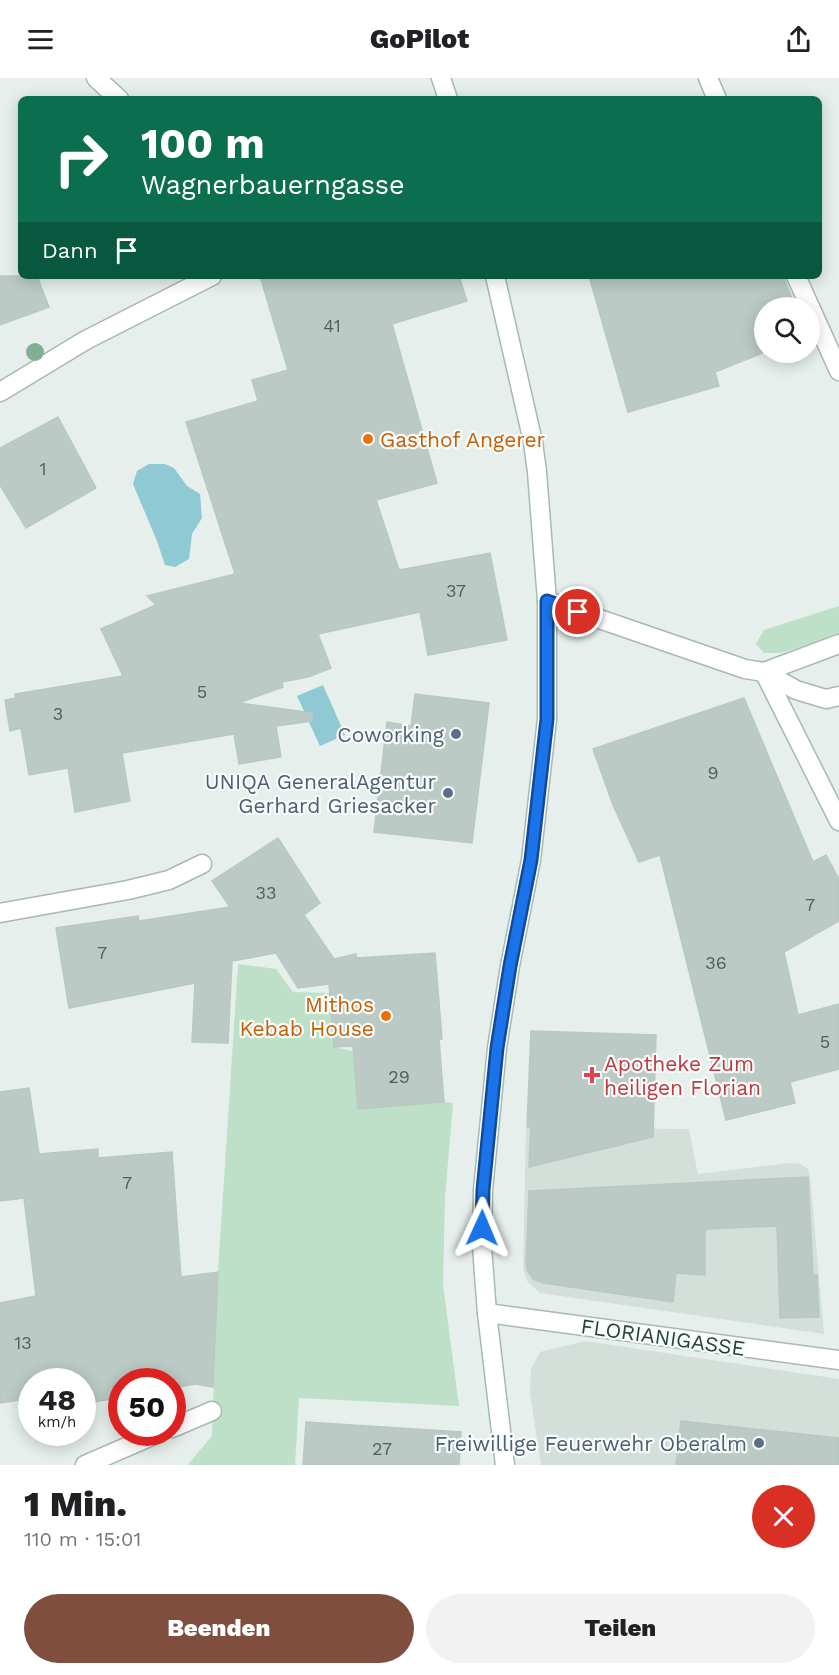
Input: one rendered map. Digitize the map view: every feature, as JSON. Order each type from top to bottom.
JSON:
[{"type":"street","points":[[96,78],[116,96]]},
{"type":"street","points":[[441,78],[447,96]]},
{"type":"street","points":[[708,78],[716,96]]},
{"type":"street","points":[[0,392],[86,340],[206,279]]},
{"type":"street","points":[[496,279],[534,452],[547,601],[547,719],[531,860],[510,966],[497,1048],[483,1190],[482,1247],[487,1313],[505,1465]]},
{"type":"street","points":[[797,279],[839,371]]},
{"type":"street","points":[[547,601],[745,669],[764,672],[796,690],[826,699],[839,696]]},
{"type":"street","points":[[764,672],[839,644]]},
{"type":"street","points":[[764,672],[839,821]]},
{"type":"street","points":[[0,913],[128,890],[170,880],[202,864]]},
{"type":"street","name":"FLORIANIGASSE","points":[[487,1313],[839,1360]]},
{"type":"street","points":[[186,1422],[212,1411]]},
{"type":"street","points":[[85,1465],[129,1446]]},
{"type":"shaded area","points":[[526,1128],[689,1129],[698,1174],[789,1163],[800,1164],[808,1169],[824,1334],[540,1293],[527,1281],[523,1268]]},
{"type":"shaded area","points":[[585,1341],[839,1379],[839,1465],[541,1465],[530,1393],[531,1369],[540,1352]]},
{"type":"green space","points":[[839,606],[839,635],[781,653],[764,653],[756,644],[764,630]]},
{"type":"green space","points":[[238,964],[276,969],[293,992],[330,993],[334,1047],[353,1051],[359,1109],[453,1103],[445,1197],[443,1284],[459,1406],[299,1398],[295,1465],[189,1465],[212,1436],[218,1272]]},
{"type":"water","points":[[149,464],[165,464],[174,468],[187,486],[200,494],[202,518],[192,534],[189,559],[175,567],[165,565],[133,484],[137,471]]},
{"type":"water","points":[[323,685],[345,735],[320,746],[297,696]]},
{"type":"building","points":[[0,276],[38,279],[49,307],[0,325]]},
{"type":"building","points":[[261,279],[460,279],[467,301],[392,324],[437,483],[376,500],[399,570],[490,553],[507,640],[428,655],[420,612],[318,634],[331,668],[308,677],[282,682],[283,687],[239,703],[312,713],[312,721],[276,726],[281,757],[239,764],[234,734],[122,753],[130,801],[75,812],[68,768],[29,775],[21,728],[10,731],[5,700],[16,698],[15,694],[123,676],[101,629],[156,605],[147,596],[235,574],[186,422],[258,401],[252,380],[288,370]]},
{"type":"building","points":[[590,279],[784,279],[792,297],[754,297],[754,356],[715,372],[719,386],[628,412]]},
{"type":"building","points":[[58,417],[96,488],[26,528],[0,485],[0,448]]},
{"type":"building","points":[[415,694],[489,703],[472,843],[374,832],[387,722],[411,726]]},
{"type":"building","points":[[744,698],[813,862],[826,855],[839,879],[839,921],[784,952],[798,1015],[839,1004],[839,1069],[790,1082],[795,1103],[726,1120],[660,855],[639,862],[613,805],[593,749]]},
{"type":"building","points":[[278,838],[320,903],[304,915],[334,959],[356,954],[356,958],[435,953],[442,1039],[439,1039],[444,1102],[358,1109],[353,1046],[334,1047],[329,984],[298,988],[276,953],[232,961],[228,1043],[192,1042],[195,983],[69,1008],[56,928],[138,916],[139,921],[230,907],[212,881]]},
{"type":"building","name":"Apotheke Zum heiligen Florian","points":[[531,1031],[656,1035],[653,1137],[529,1167],[531,1127],[527,1127]]},
{"type":"building","points":[[29,1088],[39,1154],[98,1149],[98,1158],[172,1152],[181,1277],[218,1272],[213,1387],[196,1384],[186,1386],[186,1368],[108,1368],[108,1399],[96,1402],[96,1368],[18,1368],[18,1400],[0,1403],[0,1303],[36,1296],[24,1198],[0,1201],[0,1092]]},
{"type":"building","points":[[808,1177],[813,1275],[817,1275],[819,1317],[780,1318],[777,1226],[705,1229],[705,1275],[676,1273],[673,1302],[543,1283],[533,1279],[527,1270],[529,1191]]},
{"type":"building","name":"Freiwillige Feuerwehr Oberalm","points":[[681,1421],[839,1438],[839,1465],[676,1465]]},
{"type":"building","points":[[306,1422],[461,1432],[459,1465],[303,1465]]},
{"type":"place","name":"Gasthof Angerer","points":[[368,439]]},
{"type":"place","name":"Coworking","points":[[456,734]]},
{"type":"place","name":"UNIQA GeneralAgentur Gerhard Griesacker","points":[[448,793]]},
{"type":"place","name":"Mithos Kebab House","points":[[386,1016]]},
{"type":"place","name":"Apotheke Zum heiligen Florian","points":[[592,1075]]},
{"type":"place","name":"Freiwillige Feuerwehr Oberalm","points":[[759,1443]]},
{"type":"route","points":[[482,1228],[483,1190],[497,1048],[510,966],[531,860],[547,719],[547,601],[578,612]]}]
